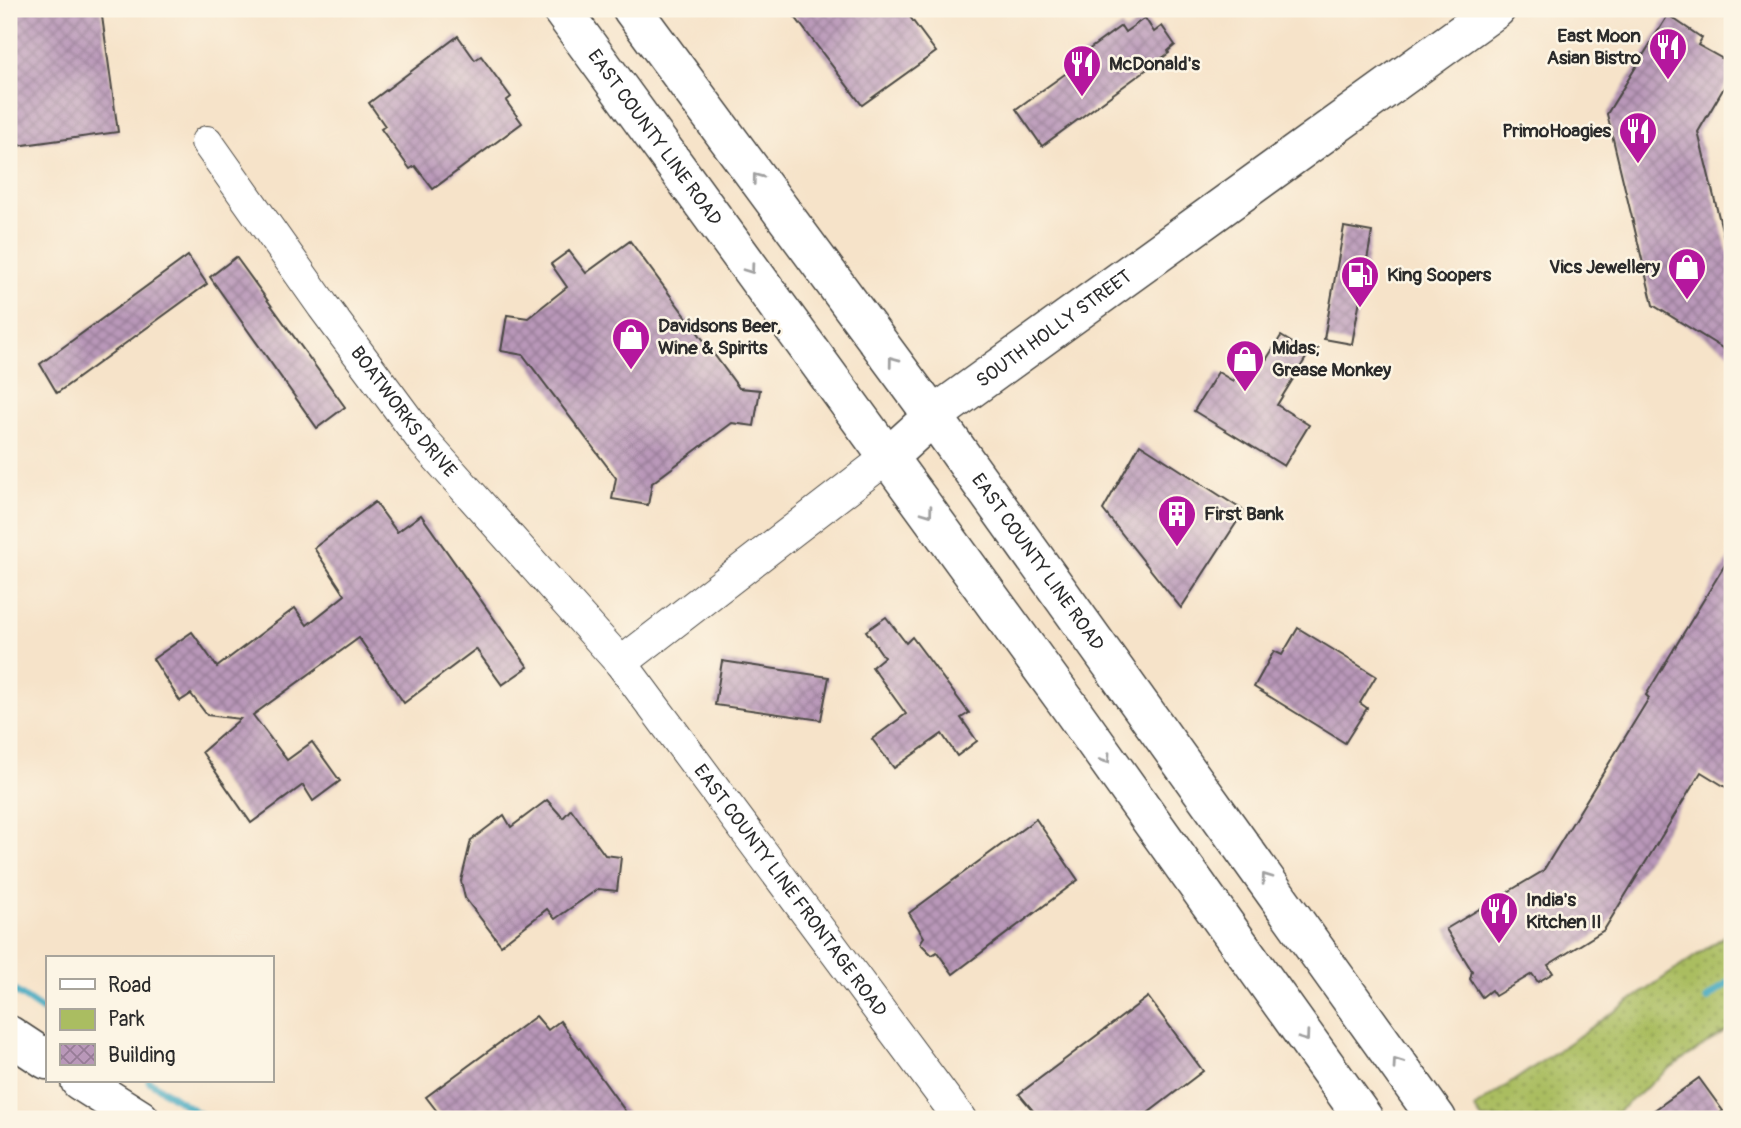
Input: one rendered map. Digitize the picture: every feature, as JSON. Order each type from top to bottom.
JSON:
[{"type":"main road","name":"EAST COUNTY LINE ROAD","points":[[561,9],[1059,692],[1364,1119]]},
{"type":"main road","name":"EAST COUNTY LINE ROAD","points":[[632,9],[933,416],[1437,1119]]},
{"type":"main road","name":"SOUTH HOLLY STREET","points":[[888,457],[933,416],[1496,9]]},
{"type":"main road","points":[[9,1035],[46,1059]]},
{"type":"main road","points":[[82,1082],[140,1119]]},
{"type":"street","name":"BOATWORKS DRIVE","points":[[207,142],[323,306],[424,442],[621,663]]},
{"type":"street","name":"SOUTH HOLLY STREET","points":[[621,663],[888,457]]},
{"type":"street","name":"EAST COUNTY LINE FRONTAGE ROAD","points":[[621,663],[960,1119]]},
{"type":"green space","points":[[1732,931],[1732,1027],[1667,1070],[1609,1119],[1482,1119],[1474,1108]]},
{"type":"building","points":[[9,9],[101,9],[118,132],[9,147]]},
{"type":"building","points":[[789,9],[904,9],[936,52],[862,105]]},
{"type":"building","points":[[1668,15],[1702,38],[1698,45],[1732,64],[1732,74],[1698,132],[1727,250],[1732,254],[1732,354],[1653,305],[1607,114]]},
{"type":"building","points":[[1145,18],[1154,32],[1162,26],[1175,45],[1169,53],[1042,146],[1016,109],[1072,69],[1069,64],[1121,26],[1125,32]]},
{"type":"building","points":[[458,36],[475,60],[481,56],[511,97],[506,101],[522,123],[433,189],[415,166],[410,169],[381,129],[385,126],[369,103]]},
{"type":"building","points":[[1344,227],[1372,232],[1352,344],[1324,339]]},
{"type":"building","name":"Davidsons Beer, Wine & Spirits","points":[[630,241],[739,388],[760,390],[754,426],[732,423],[652,483],[648,505],[612,499],[616,478],[523,355],[501,351],[507,315],[528,318],[567,287],[551,264],[569,251],[586,273]]},
{"type":"building","points":[[188,256],[207,284],[57,393],[40,364]]},
{"type":"building","points":[[236,257],[345,407],[317,428],[210,277]]},
{"type":"building","name":"Midas; Grease Monkey","points":[[1281,336],[1309,353],[1277,405],[1309,425],[1284,466],[1194,411],[1218,372],[1233,381],[1242,367],[1256,376]]},
{"type":"building","name":"First Bank","points":[[1140,444],[1244,511],[1181,608],[1103,510]]},
{"type":"building","points":[[375,502],[397,532],[421,515],[528,667],[502,685],[476,649],[404,703],[359,638],[253,715],[287,760],[312,742],[340,781],[313,801],[303,785],[251,823],[202,752],[240,719],[207,715],[191,694],[180,701],[153,659],[192,632],[217,667],[295,608],[307,625],[345,595],[314,548]]},
{"type":"building","points":[[1732,553],[1732,791],[1701,772],[1604,930],[1548,965],[1553,973],[1538,982],[1532,974],[1495,996],[1491,990],[1482,997],[1470,979],[1472,971],[1446,929],[1543,871],[1649,698],[1646,695]]},
{"type":"building","points":[[886,617],[906,643],[912,637],[969,713],[961,718],[977,741],[957,756],[942,734],[894,768],[872,739],[906,714],[872,667],[884,657],[866,631]]},
{"type":"building","points":[[1298,628],[1376,676],[1360,703],[1367,708],[1345,743],[1254,687],[1274,651],[1282,655]]},
{"type":"building","points":[[722,661],[829,677],[821,720],[715,705]]},
{"type":"building","points":[[547,800],[563,818],[571,809],[605,855],[621,857],[617,891],[598,889],[555,919],[547,909],[501,945],[465,898],[461,881],[471,840],[504,815],[511,827]]},
{"type":"building","points":[[1036,819],[1078,880],[953,974],[937,952],[932,955],[920,943],[924,937],[909,913]]},
{"type":"building","points":[[1148,997],[1203,1071],[1140,1119],[1040,1119],[1019,1094]]},
{"type":"building","points":[[536,1016],[548,1030],[560,1021],[631,1119],[443,1119],[426,1097]]},
{"type":"building","points":[[1699,1078],[1723,1111],[1711,1119],[1642,1119]]},
{"type":"waterway","points":[[1707,999],[1732,979]]},
{"type":"waterway","points":[[9,987],[46,1012]]},
{"type":"waterway","points":[[151,1082],[207,1119]]},
{"type":"place","name":"East Moon Asian Bistro","points":[[1668,81]]},
{"type":"place","name":"McDonald's","points":[[1082,98]]},
{"type":"place","name":"PrimoHoagies","points":[[1638,165]]},
{"type":"place","name":"Vics Jewellery","points":[[1687,301]]},
{"type":"place","name":"King Soopers","points":[[1360,309]]},
{"type":"place","name":"Davidsons Beer, Wine & Spirits","points":[[631,371]]},
{"type":"place","name":"Midas; Grease Monkey","points":[[1245,393]]},
{"type":"place","name":"First Bank","points":[[1177,548]]},
{"type":"place","name":"India's Kitchen II","points":[[1499,945]]}]
